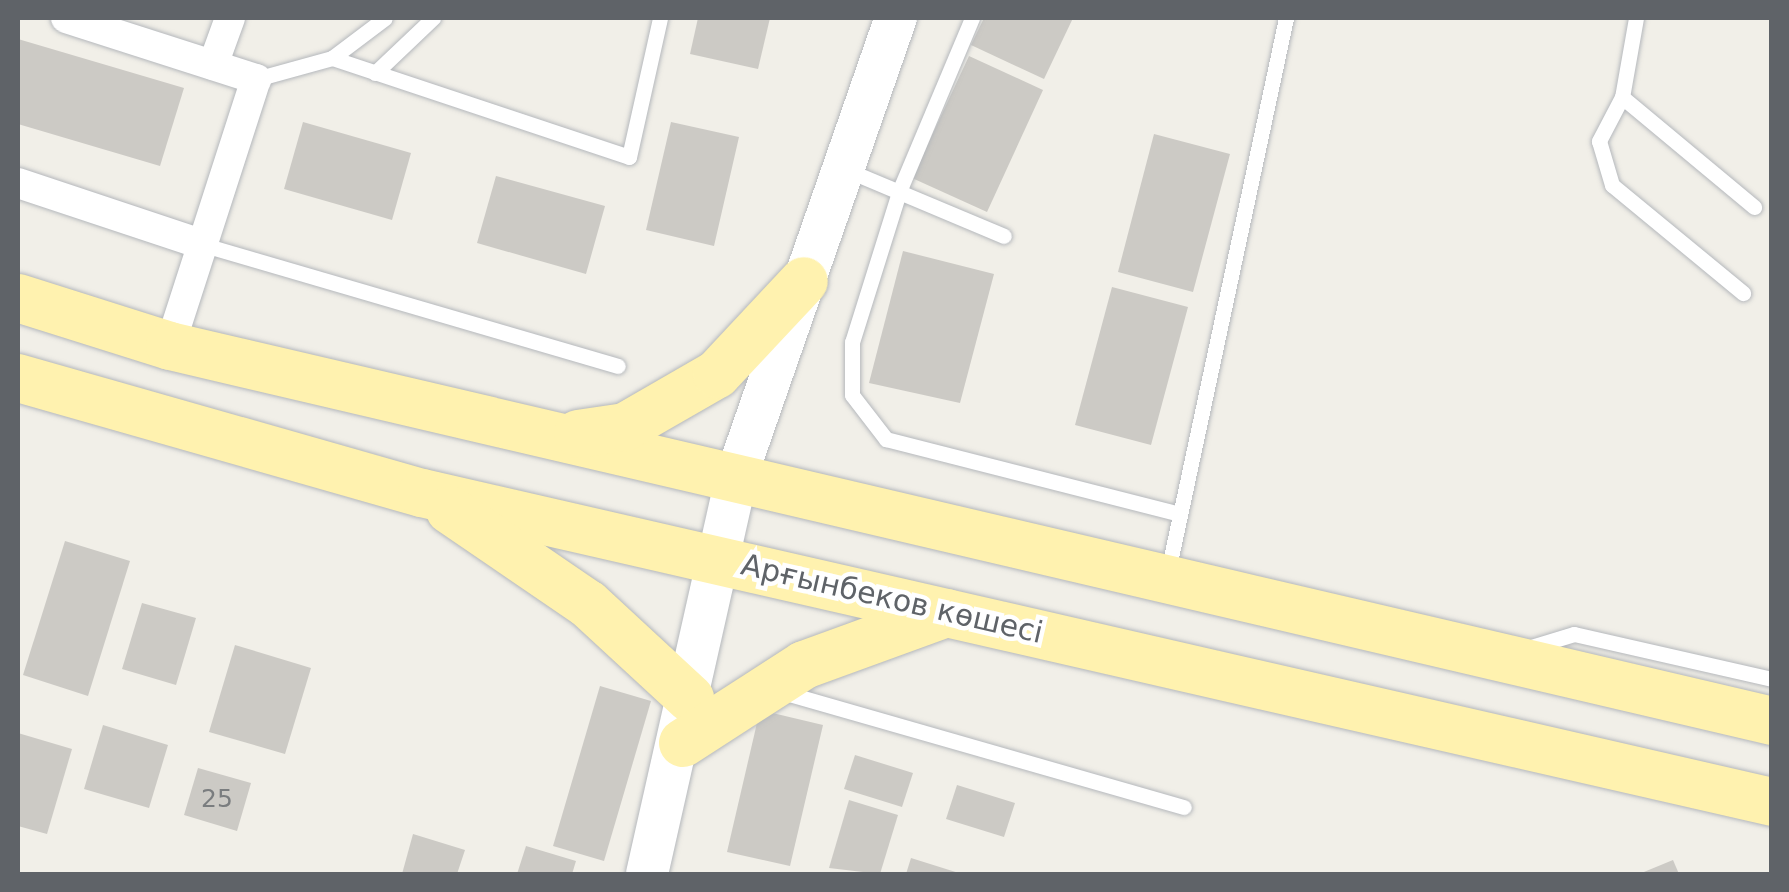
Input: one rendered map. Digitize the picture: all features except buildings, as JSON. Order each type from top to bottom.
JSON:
[{"type":"main road","points":[[564,437],[625,427],[676,402],[760,334],[804,281]]},
{"type":"main road","points":[[18,298],[170,346],[737,474],[1772,721]]},
{"type":"main road","name":"Арғынбеков көшесі","points":[[18,378],[422,492],[1772,802]]},
{"type":"main road","points":[[422,492],[588,604],[687,720],[853,644],[949,613]]},
{"type":"street","points":[[66,18],[256,78],[170,346]]},
{"type":"street","points":[[212,66],[230,18]]},
{"type":"street","points":[[646,874],[687,720],[717,557],[737,474],[896,18]]},
{"type":"street","points":[[18,183],[204,245]]},
{"type":"lane","points":[[256,78],[332,58],[385,18]]},
{"type":"lane","points":[[375,73],[433,18]]},
{"type":"lane","points":[[332,58],[629,157],[660,18]]},
{"type":"lane","points":[[972,18],[900,188],[852,342],[852,395],[872,429],[964,462],[1180,514]]},
{"type":"lane","points":[[1167,577],[1286,18]]},
{"type":"lane","points":[[1636,18],[1622,97],[1599,140],[1612,185],[1743,293]]},
{"type":"lane","points":[[1622,97],[1754,207]]},
{"type":"lane","points":[[842,168],[900,188],[1004,236]]},
{"type":"lane","points":[[204,245],[618,366]]},
{"type":"lane","points":[[1499,656],[1574,634],[1772,680]]},
{"type":"lane","points":[[766,687],[1184,807]]}]
